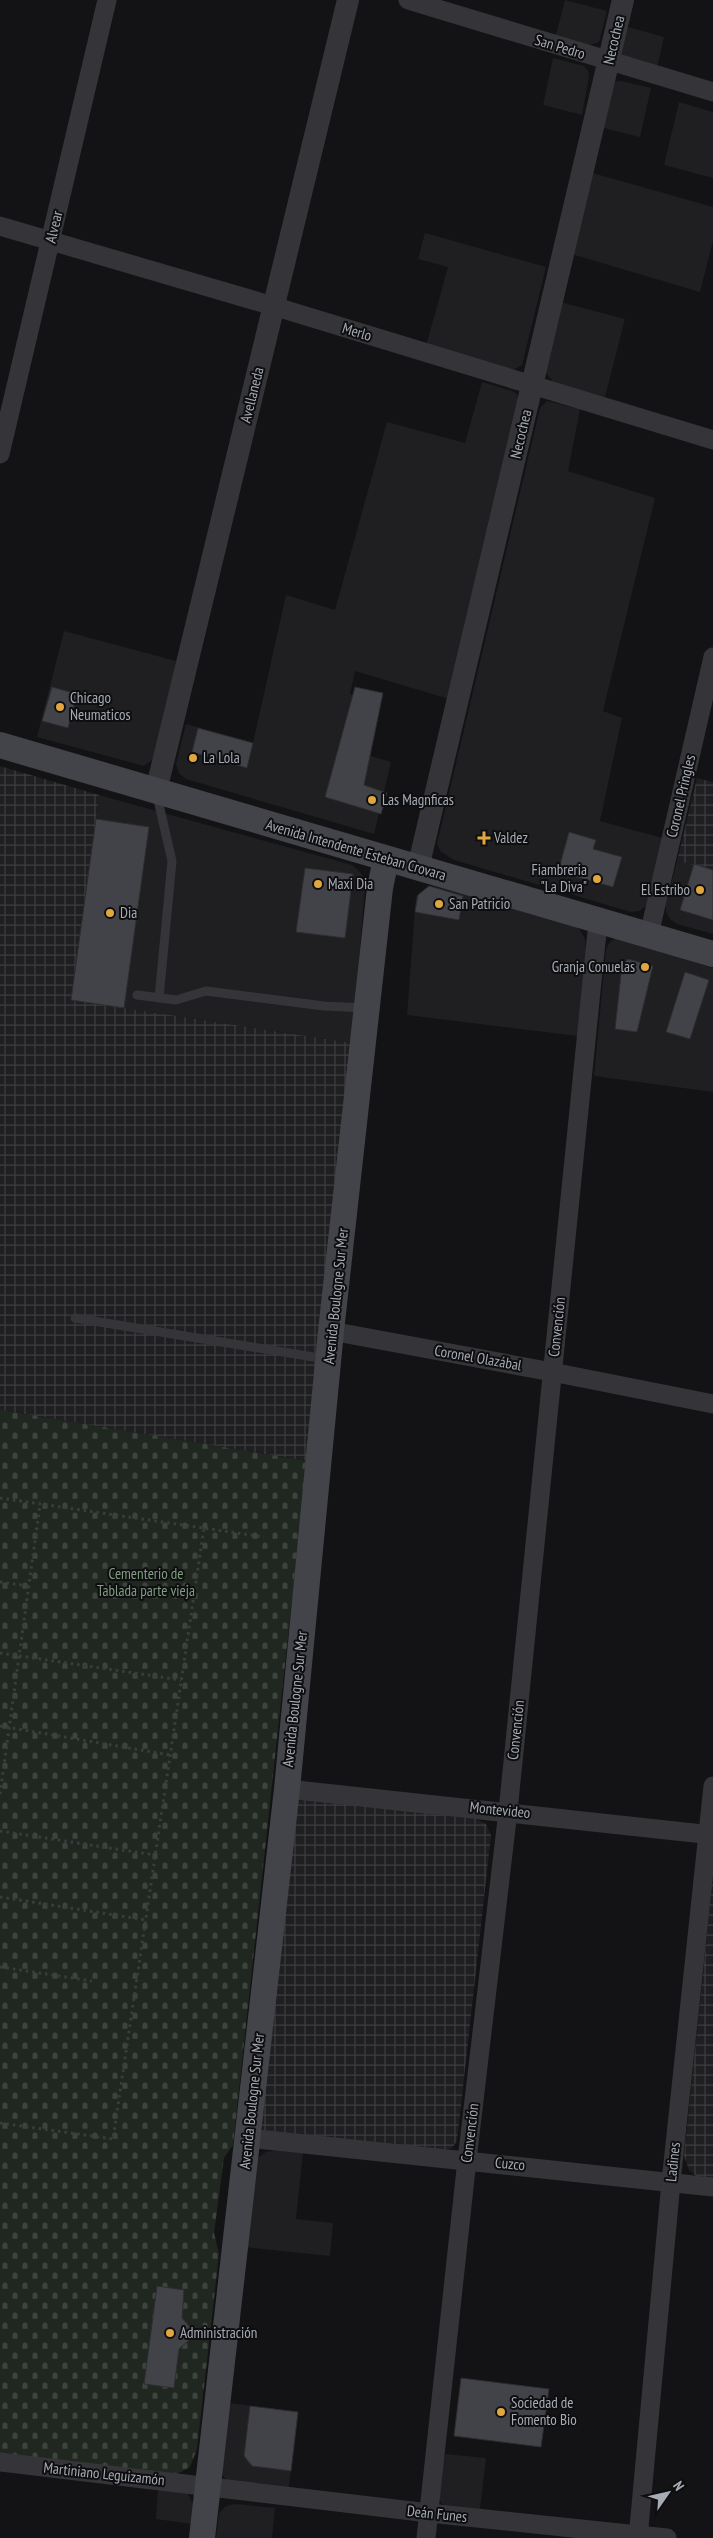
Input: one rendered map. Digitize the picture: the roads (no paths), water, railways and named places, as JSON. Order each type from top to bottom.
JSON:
[{"type":"main road","name":"Avenida Intendente Esteban Crovara","points":[[0,745],[598,922],[713,954]]},
{"type":"main road","name":"Avenida Boulogne Sur Mer","points":[[202,2538],[287,1788],[331,1331],[380,888],[386,859]]},
{"type":"street","name":"Alvear","points":[[0,454],[107,0]]},
{"type":"street","name":"Avellaneda","points":[[156,791],[348,0]]},
{"type":"street","name":"San Pedro","points":[[408,0],[713,92]]},
{"type":"street","name":"Necochea","points":[[418,868],[623,0]]},
{"type":"street","name":"Merlo","points":[[0,226],[273,306],[713,440]]},
{"type":"street","name":"Coronel Pringles","points":[[649,935],[713,656]]},
{"type":"street","name":"Convención","points":[[426,2538],[467,2160],[508,1811],[598,922]]},
{"type":"street","name":"Coronel Olazábal","points":[[331,1331],[713,1404]]},
{"type":"street","name":"Ladines","points":[[638,2536],[671,2182],[710,1835],[713,1786]]},
{"type":"street","name":"Montevideo","points":[[287,1788],[508,1811],[710,1835]]},
{"type":"street","name":"Cuzco","points":[[248,2138],[713,2187]]},
{"type":"street","name":"Martiniano Leguizamón","points":[[0,2462],[208,2486]]},
{"type":"street","name":"Deán Funes","points":[[208,2486],[429,2513],[667,2538]]},
{"type":"lane","points":[[156,791],[172,861],[159,998]]},
{"type":"lane","points":[[138,996],[176,1000],[206,991],[324,1006],[368,1008]]},
{"type":"lane","points":[[75,1318],[328,1359]]},
{"type":"place","name":"Chicago Neumaticos","points":[[60,707]]},
{"type":"place","name":"La Lola","points":[[193,758]]},
{"type":"place","name":"Las Magnficas","points":[[372,800]]},
{"type":"place","name":"Valdez","points":[[484,838]]},
{"type":"place","name":"Fiambreria \"La Diva\"","points":[[597,879]]},
{"type":"place","name":"Maxi Dia","points":[[318,884]]},
{"type":"place","name":"El Estribo","points":[[700,890]]},
{"type":"place","name":"San Patricio","points":[[439,904]]},
{"type":"place","name":"Dia","points":[[110,913]]},
{"type":"place","name":"Granja Conuelas","points":[[645,967]]},
{"type":"place","name":"Administración","points":[[170,2333]]},
{"type":"place","name":"Sociedad de Fomento Bio","points":[[501,2412]]},
{"type":"park label","name":"Cementerio de Tablada parte vieja","points":[[146,1582]]}]
